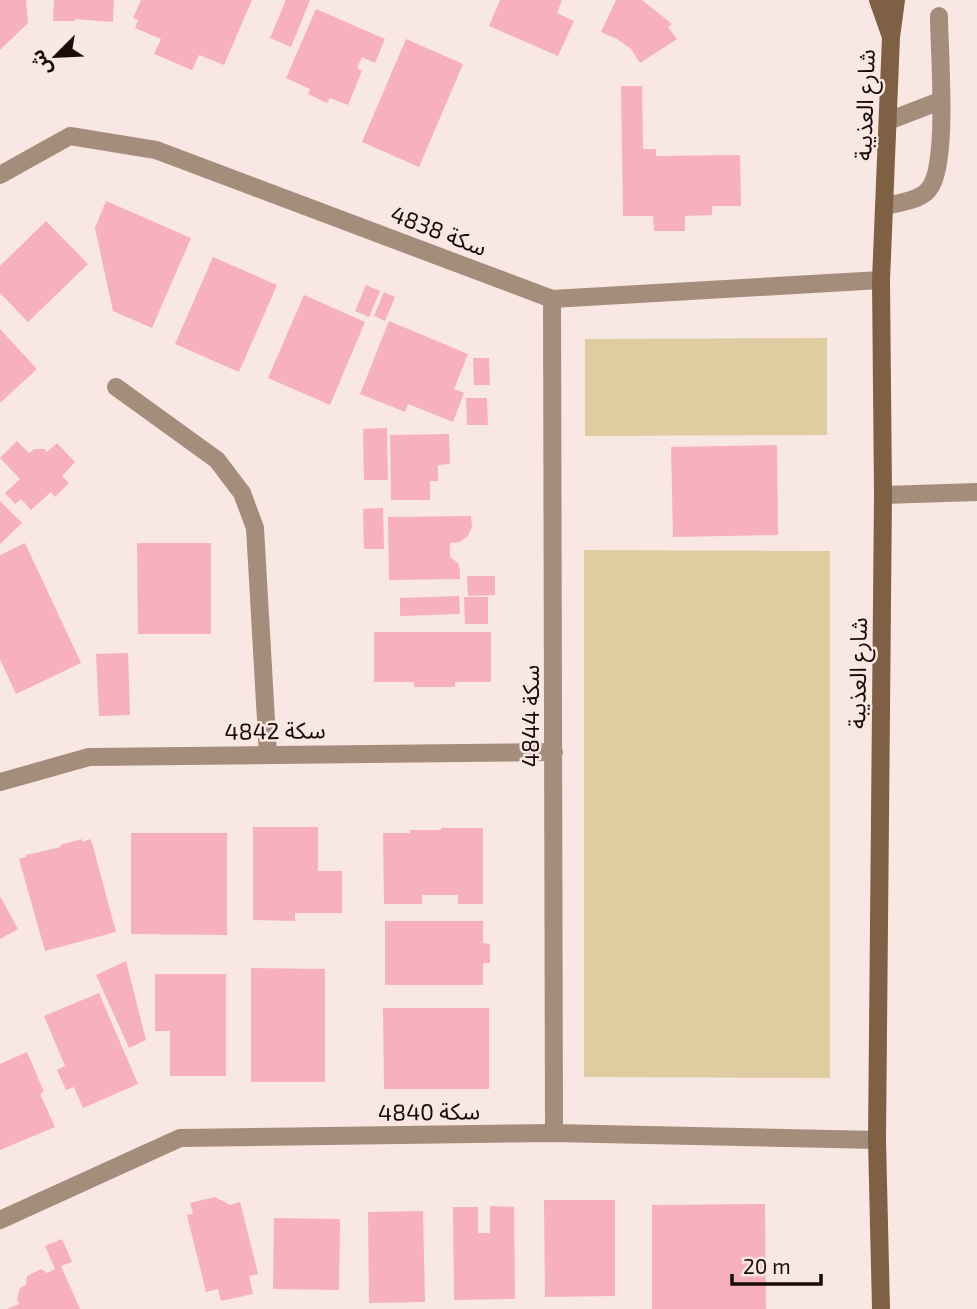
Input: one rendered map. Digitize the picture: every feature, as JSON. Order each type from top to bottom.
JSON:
[{"type":"street","name":"شارع العذيبة","points":[[878,0],[891,37]]},
{"type":"street","name":"شارع العذيبة","points":[[881,1309],[877,1140],[883,495],[881,280],[891,37],[896,0]]},
{"type":"street","points":[[884,206],[907,201],[928,191],[935,180],[941,149],[939,16]]},
{"type":"street","points":[[888,121],[940,101]]},
{"type":"street","name":"سكة 4838","points":[[0,175],[69,136],[156,150],[552,299],[881,280]]},
{"type":"street","name":"سكة 4844","points":[[552,299],[554,1133]]},
{"type":"street","points":[[116,387],[217,460],[242,493],[255,528],[268,755]]},
{"type":"street","points":[[883,495],[977,492]]},
{"type":"street","name":"سكة 4842","points":[[0,782],[89,757],[554,752]]},
{"type":"street","name":"سكة 4840","points":[[0,1220],[180,1138],[554,1133],[877,1140]]},
{"type":"shaded area","points":[[827,338],[827,435],[585,436],[585,339]]},
{"type":"shaded area","points":[[584,550],[830,551],[830,1078],[584,1077]]},
{"type":"building","points":[[0,0],[26,0],[28,23],[0,50]]},
{"type":"building","points":[[54,0],[114,0],[113,22],[75,19],[53,21]]},
{"type":"building","points":[[141,0],[252,0],[224,65],[199,55],[192,70],[154,54],[161,39],[135,28],[138,20],[133,18]]},
{"type":"building","points":[[286,0],[310,0],[291,47],[270,38]]},
{"type":"building","points":[[500,0],[562,0],[557,13],[574,21],[558,56],[489,26]]},
{"type":"building","points":[[616,0],[642,0],[672,24],[668,27],[677,39],[640,63],[631,49],[601,32]]},
{"type":"building","points":[[316,9],[385,39],[375,63],[362,57],[357,68],[362,71],[348,105],[330,98],[327,103],[308,94],[310,89],[286,78]]},
{"type":"building","points":[[406,39],[463,64],[419,167],[362,142]]},
{"type":"building","points":[[621,86],[642,86],[643,149],[656,149],[656,156],[740,155],[741,206],[712,206],[712,215],[685,216],[685,231],[654,231],[653,216],[623,216]]},
{"type":"building","points":[[106,201],[191,238],[152,328],[113,311],[95,228]]},
{"type":"building","points":[[46,221],[88,264],[28,322],[0,293],[0,266]]},
{"type":"building","points":[[213,257],[277,285],[239,372],[175,344]]},
{"type":"building","points":[[366,285],[380,291],[369,317],[355,311]]},
{"type":"building","points":[[384,292],[395,297],[385,321],[374,316]]},
{"type":"building","points":[[304,295],[365,322],[330,405],[268,378]]},
{"type":"building","points":[[389,321],[468,354],[454,389],[464,393],[453,422],[408,404],[405,412],[360,394]]},
{"type":"building","points":[[0,329],[37,369],[0,403]]},
{"type":"building","points":[[473,358],[489,358],[490,385],[474,385]]},
{"type":"building","points":[[466,398],[487,398],[488,425],[467,425]]},
{"type":"building","points":[[387,428],[388,480],[364,480],[363,429]]},
{"type":"building","points":[[449,434],[450,464],[438,465],[438,481],[430,481],[430,500],[391,500],[390,435]]},
{"type":"building","points":[[17,441],[29,453],[34,449],[44,449],[47,452],[57,443],[75,462],[62,476],[69,483],[55,497],[51,492],[31,510],[21,499],[15,504],[5,493],[20,479],[0,458]]},
{"type":"building","points":[[777,445],[778,535],[673,537],[671,447]]},
{"type":"building","points":[[0,501],[22,523],[0,544]]},
{"type":"building","points":[[383,508],[384,549],[364,549],[363,509]]},
{"type":"building","points":[[471,516],[472,527],[468,536],[460,542],[450,543],[450,557],[458,563],[460,579],[389,580],[388,517]]},
{"type":"building","points":[[25,543],[81,663],[16,694],[0,659],[0,555]]},
{"type":"building","points":[[137,543],[211,543],[211,634],[138,634]]},
{"type":"building","points":[[467,576],[495,576],[495,595],[468,596]]},
{"type":"building","points":[[459,596],[460,614],[400,616],[400,598]]},
{"type":"building","points":[[464,597],[488,597],[488,624],[465,624]]},
{"type":"building","points":[[374,632],[491,632],[491,682],[455,682],[455,687],[414,687],[414,682],[374,682]]},
{"type":"building","points":[[128,653],[130,715],[99,716],[96,654]]},
{"type":"building","points":[[253,827],[318,827],[318,871],[342,871],[342,913],[295,913],[295,921],[253,920]]},
{"type":"building","points":[[483,828],[483,904],[458,904],[458,895],[422,895],[422,904],[384,904],[383,833],[410,833],[410,830]]},
{"type":"building","points":[[131,833],[227,833],[227,935],[131,934]]},
{"type":"building","points":[[82,839],[82,842],[91,839],[116,932],[45,951],[19,859]]},
{"type":"building","points":[[0,896],[18,929],[0,939]]},
{"type":"building","points":[[385,921],[483,921],[483,943],[490,944],[490,963],[483,963],[483,985],[385,985]]},
{"type":"building","points":[[126,961],[146,1040],[129,1048],[96,975]]},
{"type":"building","points":[[251,968],[325,969],[325,1082],[251,1082]]},
{"type":"building","points":[[155,974],[226,974],[226,1076],[170,1076],[170,1031],[155,1031]]},
{"type":"building","points":[[99,993],[138,1084],[83,1108],[74,1087],[66,1090],[57,1070],[65,1066],[44,1016]]},
{"type":"building","points":[[383,1008],[489,1008],[489,1089],[384,1089]]},
{"type":"building","points":[[27,1052],[44,1092],[40,1094],[55,1127],[0,1150],[0,1064]]},
{"type":"building","points":[[215,1197],[230,1205],[240,1202],[258,1274],[249,1276],[253,1294],[221,1301],[218,1289],[206,1292],[187,1215],[193,1214],[190,1203]]},
{"type":"building","points":[[544,1200],[615,1200],[615,1296],[545,1297]]},
{"type":"building","points":[[765,1204],[766,1309],[652,1309],[652,1205]]},
{"type":"building","points":[[490,1206],[514,1207],[515,1299],[454,1300],[453,1207],[478,1207],[478,1233],[490,1233]]},
{"type":"building","points":[[423,1211],[425,1302],[369,1303],[368,1212]]},
{"type":"building","points":[[274,1218],[340,1219],[339,1290],[273,1289]]},
{"type":"building","points":[[62,1239],[72,1262],[61,1266],[80,1309],[7,1309],[19,1304],[17,1299],[20,1288],[26,1285],[27,1276],[41,1269],[47,1273],[55,1269],[45,1246]]}]
